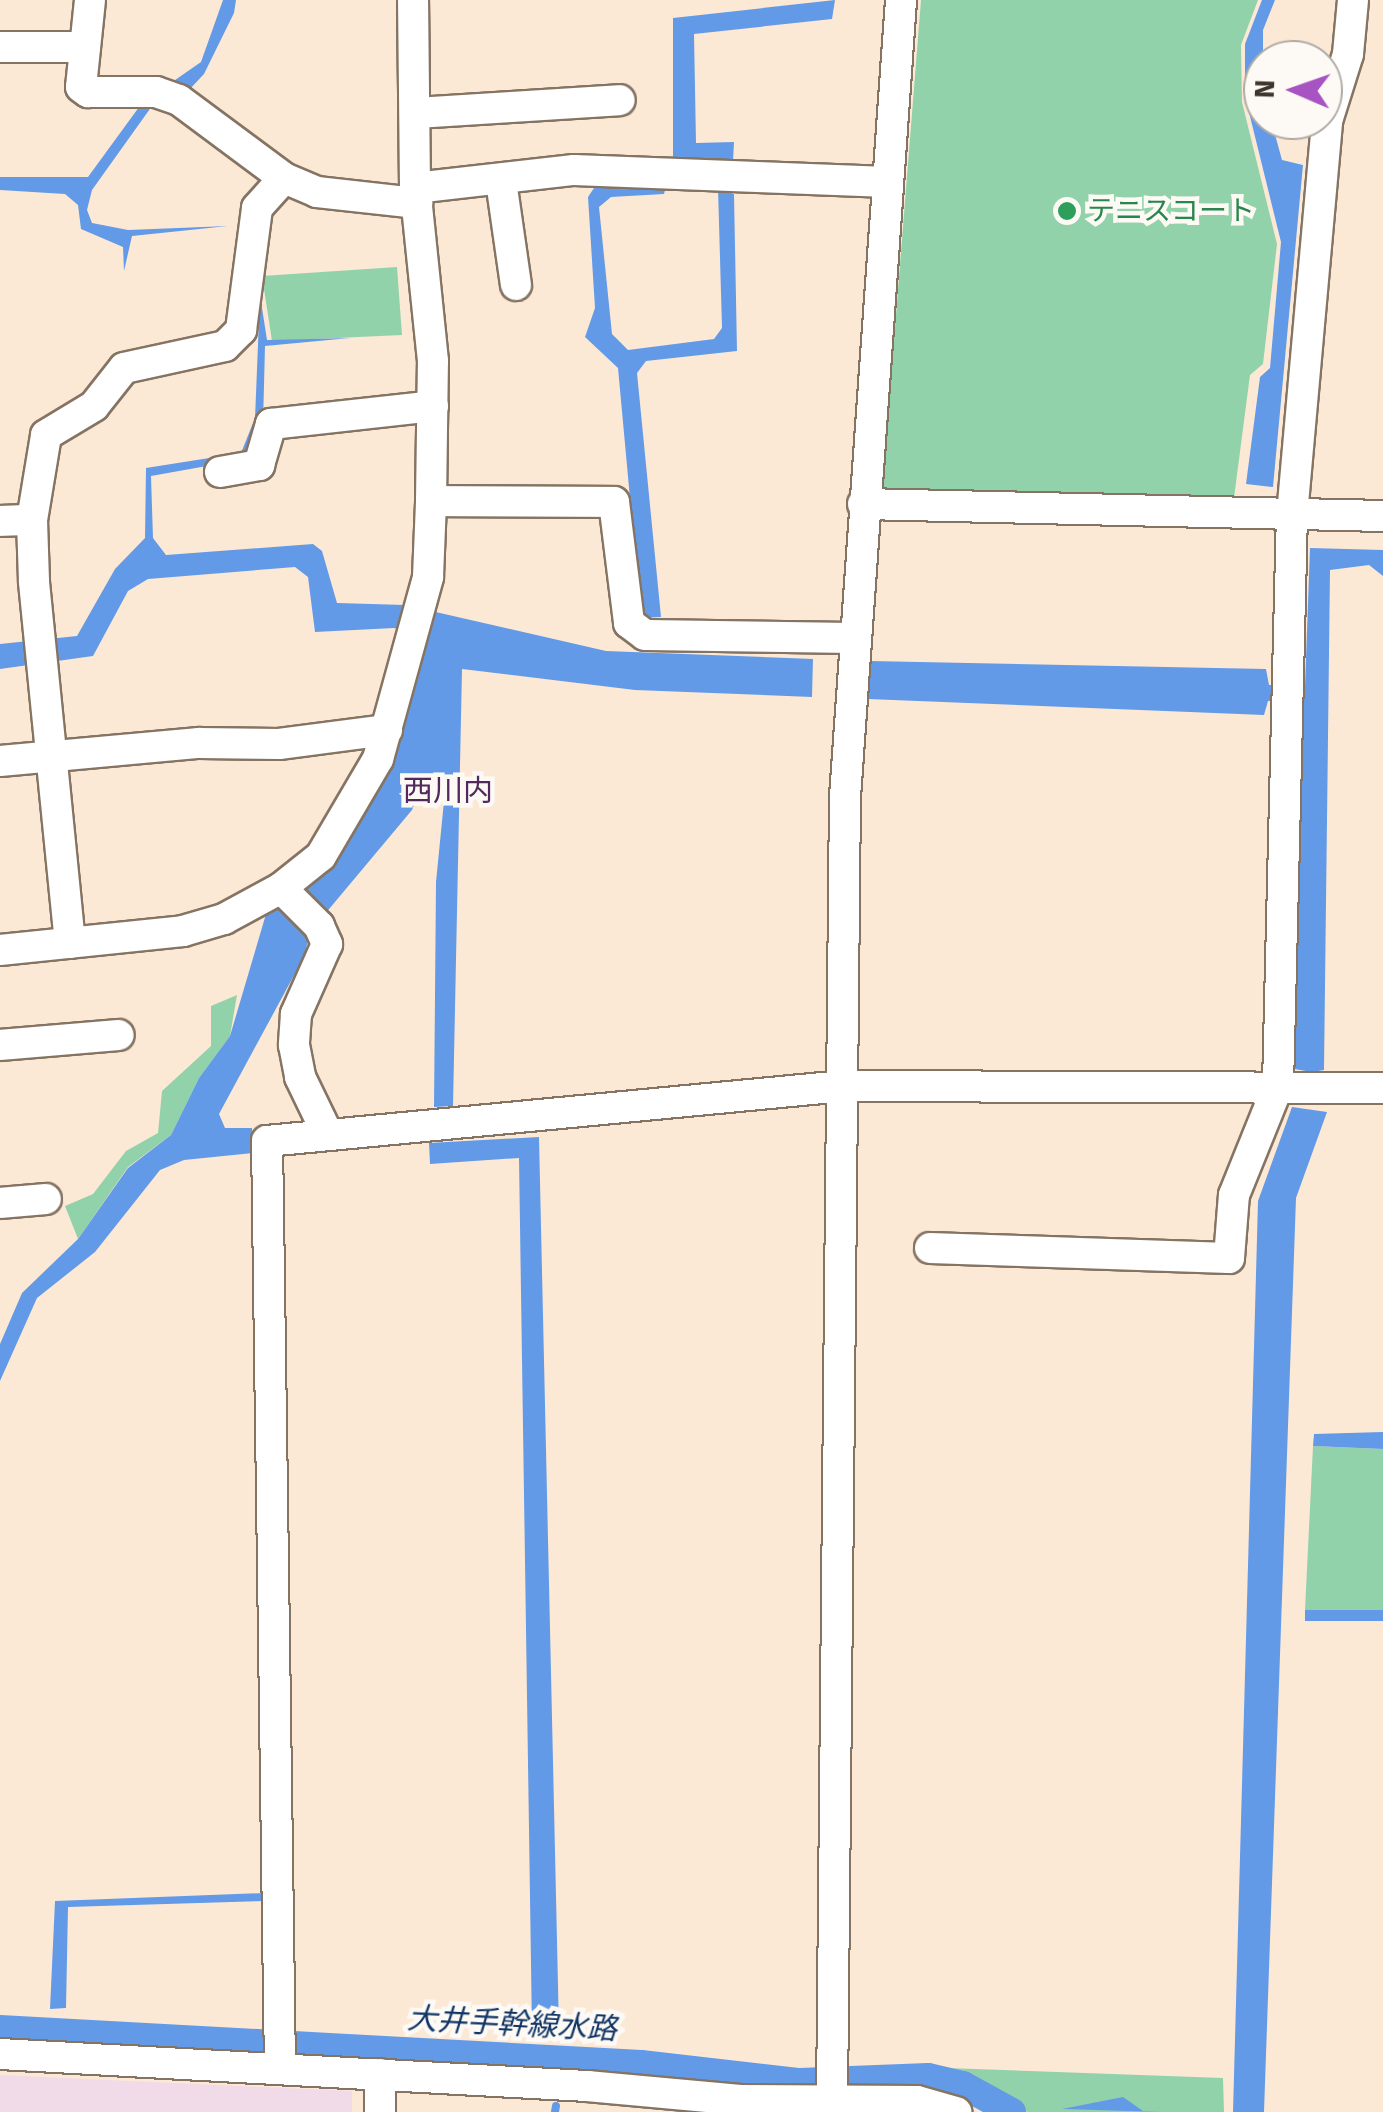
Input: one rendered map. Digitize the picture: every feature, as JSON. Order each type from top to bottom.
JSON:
[{"type":"street","points":[[90,0],[81,87],[88,92],[168,96],[284,178],[317,192],[416,196],[574,170],[888,182]]},
{"type":"street","points":[[0,950],[184,931],[224,919],[285,891],[321,856],[355,806],[386,730],[406,639],[420,600],[431,501],[431,310],[416,196],[413,0]]},
{"type":"street","points":[[831,2088],[843,1086],[855,638],[901,0]]},
{"type":"street","points":[[930,1248],[1229,1258],[1234,1195],[1278,1086],[1292,515],[1327,120],[1348,54],[1354,0]]},
{"type":"street","points":[[0,47],[85,47]]},
{"type":"street","points":[[414,113],[620,100]]},
{"type":"street","points":[[70,942],[32,520],[46,435],[54,426],[94,406],[124,368],[224,346],[242,330],[257,208],[284,178]]},
{"type":"street","points":[[501,181],[516,286]]},
{"type":"street","points":[[220,472],[259,466],[271,424],[433,406]]},
{"type":"street","points":[[431,501],[614,502],[629,623],[653,635],[855,638]]},
{"type":"street","points":[[862,504],[1383,516]]},
{"type":"street","points":[[0,521],[32,520]]},
{"type":"street","points":[[0,761],[55,754],[279,744],[386,730]]},
{"type":"street","points":[[285,891],[319,926],[324,955],[296,1014],[294,1045],[300,1078],[328,1136]]},
{"type":"street","points":[[0,1045],[119,1035]]},
{"type":"street","points":[[280,2052],[267,1141],[843,1086],[1383,1088]]},
{"type":"street","points":[[0,1203],[46,1199]]},
{"type":"street","points":[[0,2054],[280,2052],[380,2074],[831,2088],[917,2101],[956,2112]]},
{"type":"street","points":[[380,2074],[380,2112]]},
{"type":"shaded area","points":[[0,2075],[352,2091],[352,2112],[0,2112]]},
{"type":"green space","points":[[921,0],[1258,0],[1241,45],[1243,140],[1251,140],[1277,244],[1263,364],[1250,375],[1234,498],[882,491]]},
{"type":"green space","points":[[397,267],[402,335],[272,341],[262,276]]},
{"type":"green space","points":[[237,995],[230,1036],[199,1078],[171,1135],[128,1167],[78,1239],[65,1206],[93,1194],[126,1151],[158,1133],[162,1091],[211,1046],[211,1006]]},
{"type":"green space","points":[[1313,1446],[1383,1449],[1383,1610],[1305,1610]]},
{"type":"green space","points":[[946,2068],[1223,2078],[1224,2112],[1027,2112]]},
{"type":"water","points":[[223,0],[236,0],[234,13],[204,74],[188,91],[152,106],[92,190],[87,210],[92,223],[128,230],[228,226],[132,236],[124,271],[123,247],[81,229],[78,205],[65,194],[0,190],[0,177],[88,177],[142,103],[201,62]]},
{"type":"water","points":[[835,0],[832,19],[694,34],[696,143],[734,142],[733,162],[673,161],[673,18]]},
{"type":"water","points":[[1262,0],[1275,0],[1263,40],[1247,40]]},
{"type":"water","points":[[1256,140],[1276,140],[1282,160],[1303,165],[1273,487],[1246,484],[1260,377],[1270,368],[1281,242]]},
{"type":"water","points":[[596,185],[666,186],[664,194],[611,197],[599,207],[612,334],[628,350],[714,339],[722,328],[718,188],[734,194],[737,351],[646,361],[637,373],[661,617],[641,618],[618,368],[585,337],[595,308],[588,197]]},
{"type":"water","points":[[260,295],[267,340],[350,338],[265,346],[263,424],[246,459],[151,476],[153,538],[166,555],[313,544],[322,551],[337,603],[405,605],[606,651],[813,659],[812,697],[635,690],[462,669],[453,1106],[434,1107],[436,882],[445,791],[440,781],[424,780],[412,810],[309,933],[305,955],[219,1114],[225,1128],[252,1128],[253,1153],[184,1160],[160,1170],[95,1252],[37,1298],[0,1381],[0,1344],[22,1293],[78,1239],[128,1168],[171,1135],[199,1078],[230,1036],[266,914],[305,889],[346,844],[382,784],[421,636],[394,628],[315,632],[308,577],[295,567],[148,579],[128,591],[93,656],[0,669],[0,644],[77,636],[115,569],[145,538],[146,468],[241,453],[255,418]]},
{"type":"water","points":[[1310,548],[1383,550],[1383,576],[1369,565],[1330,570],[1324,1070],[1312,1072],[1294,1069],[1303,701],[1268,701],[1264,715],[868,699],[870,661],[1266,669],[1269,685],[1305,686]]},
{"type":"water","points":[[1292,1107],[1327,1112],[1296,1198],[1264,2112],[1233,2112],[1258,1201]]},
{"type":"water","points":[[539,1137],[559,2030],[532,2032],[519,1158],[430,1164],[429,1143]]},
{"type":"water","points":[[1383,1432],[1383,1449],[1313,1446],[1314,1434]]},
{"type":"water","points":[[1305,1610],[1383,1610],[1383,1621],[1305,1621]]},
{"type":"water","points":[[264,1893],[266,1901],[68,1907],[66,2008],[50,2009],[55,1901]]},
{"type":"water","points":[[1123,2097],[1143,2111],[1162,2112],[1062,2109]]},
{"type":"waterway","name":"大井手幹線水路","points":[[0,2029],[641,2064],[800,2082],[928,2077],[963,2085],[1012,2112]]},
{"type":"waterway","points":[[555,2112],[556,2106]]},
{"type":"place","name":"テニスコート","points":[[1067,211]]},
{"type":"district","name":"西川内","points":[[448,791]]}]
